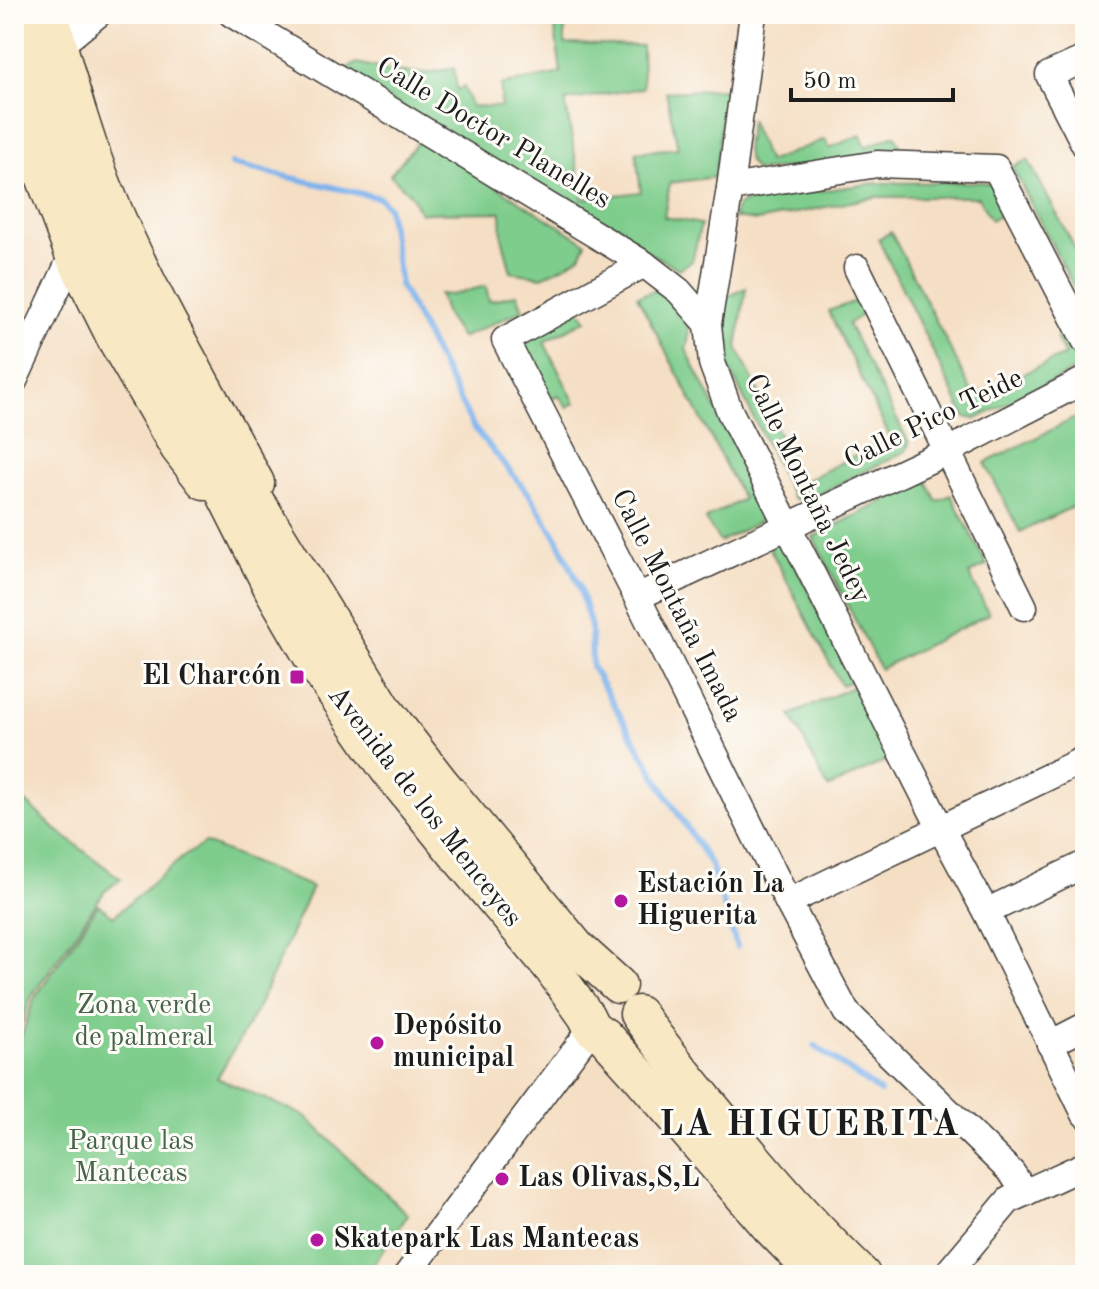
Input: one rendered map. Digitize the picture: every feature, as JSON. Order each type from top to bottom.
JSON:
[{"type":"main road","points":[[22,14],[56,134],[80,198],[117,282],[193,418],[215,475],[273,590]]},
{"type":"main road","points":[[55,30],[81,122],[110,203],[136,261],[317,601]]},
{"type":"main road","points":[[14,85],[27,131],[73,254],[116,340],[178,447],[273,590]]},
{"type":"main road","points":[[193,418],[247,489],[317,601]]},
{"type":"main road","name":"Avenida de los Menceyes","points":[[273,590],[320,671],[387,768],[552,968],[594,1027],[770,1227],[817,1275]]},
{"type":"main road","name":"Avenida de los Menceyes","points":[[317,601],[385,711],[439,781],[577,948],[628,1000],[674,1063],[778,1189],[862,1275]]},
{"type":"main road","points":[[594,1027],[620,1037],[633,1028],[628,1000]]},
{"type":"street","points":[[55,30],[98,14]]},
{"type":"street","name":"Calle Doctor Planelles","points":[[232,14],[644,264],[679,291],[708,324]]},
{"type":"street","name":"Calle Montaña Jedey","points":[[753,14],[708,324],[712,363],[730,412],[986,912],[1085,1114]]},
{"type":"street","points":[[1085,59],[1049,75],[1085,145]]},
{"type":"street","points":[[730,188],[877,164],[996,168],[1085,340]]},
{"type":"street","points":[[14,381],[73,254]]},
{"type":"street","name":"Calle Montaña Imada","points":[[644,264],[505,340],[846,1012],[1012,1173],[1025,1193]]},
{"type":"street","points":[[857,268],[1024,607]]},
{"type":"street","name":"Calle Pico Teide","points":[[637,597],[946,452],[1085,380]]},
{"type":"street","points":[[788,902],[1085,759]]},
{"type":"street","points":[[986,912],[1085,864]]},
{"type":"street","points":[[1050,1044],[1085,1026]]},
{"type":"street","points":[[417,1271],[594,1027]]},
{"type":"street","points":[[946,1275],[1009,1200],[1085,1165]]},
{"type":"green space","points":[[553,14],[565,14],[565,44],[642,46],[643,88],[565,101],[583,199],[641,192],[636,152],[678,148],[666,92],[725,89],[715,177],[670,183],[664,217],[701,224],[692,261],[679,269],[341,71],[357,63],[397,72],[428,73],[454,68],[457,90],[464,87],[471,106],[501,107],[501,85],[561,73]]},
{"type":"green space","points":[[750,120],[768,162],[825,139],[829,148],[861,135],[866,147],[895,135],[905,156],[757,171],[747,155]]},
{"type":"green space","points":[[420,139],[586,243],[580,256],[542,277],[511,272],[502,237],[501,212],[420,213],[411,195],[390,175]]},
{"type":"green space","points":[[1028,160],[1085,267],[1085,309],[1012,167]]},
{"type":"green space","points":[[876,183],[991,184],[1006,213],[991,220],[978,197],[875,197],[757,221],[734,218],[735,208],[745,202],[762,199]]},
{"type":"green space","points":[[891,232],[974,396],[1065,355],[1056,338],[1068,331],[1083,357],[1079,368],[976,419],[965,417],[878,239]]},
{"type":"green space","points":[[486,286],[489,301],[517,294],[523,310],[461,338],[446,315],[439,294],[450,295]]},
{"type":"green space","points":[[746,288],[737,347],[802,483],[890,437],[828,311],[856,301],[864,313],[848,324],[909,443],[906,451],[803,502],[793,498],[725,360],[720,338],[721,300]]},
{"type":"green space","points":[[655,290],[683,314],[688,330],[686,350],[765,506],[760,521],[720,542],[705,519],[743,499],[637,296]]},
{"type":"green space","points":[[580,310],[586,320],[544,342],[575,403],[567,407],[559,396],[547,401],[520,347],[524,338]]},
{"type":"green space","points":[[1085,413],[1085,501],[1020,532],[985,463]]},
{"type":"green space","points":[[926,480],[937,501],[951,495],[987,565],[969,574],[989,614],[880,669],[813,537]]},
{"type":"green space","points":[[781,537],[854,680],[841,685],[768,545]]},
{"type":"green space","points":[[865,681],[902,753],[828,788],[791,715]]},
{"type":"green space","points":[[14,791],[55,829],[121,879],[105,891],[31,997],[14,1045]]},
{"type":"green space","name":"Parque las Mantecas","points":[[205,843],[312,887],[255,1013],[217,1078],[305,1116],[408,1215],[366,1275],[14,1275],[14,1059],[34,999],[98,905],[114,916],[183,857]]},
{"type":"waterway","points":[[231,164],[380,198],[388,207],[400,285],[474,428],[529,494],[558,540],[579,585],[591,627],[592,667],[711,865],[737,947]]},
{"type":"waterway","points":[[815,1046],[880,1092]]},
{"type":"place","name":"El Charcón","points":[[297,677]]},
{"type":"place","name":"Estación La Higuerita","points":[[621,901]]},
{"type":"place","name":"Depósito municipal","points":[[377,1043]]},
{"type":"place","name":"Las Olivas,S,L","points":[[502,1179]]},
{"type":"place","name":"Skatepark Las Mantecas","points":[[317,1240]]},
{"type":"district","name":"LA HIGUERITA","points":[[810,1126]]},
{"type":"park label","name":"Zona verde de palmeral","points":[[144,1022]]}]
